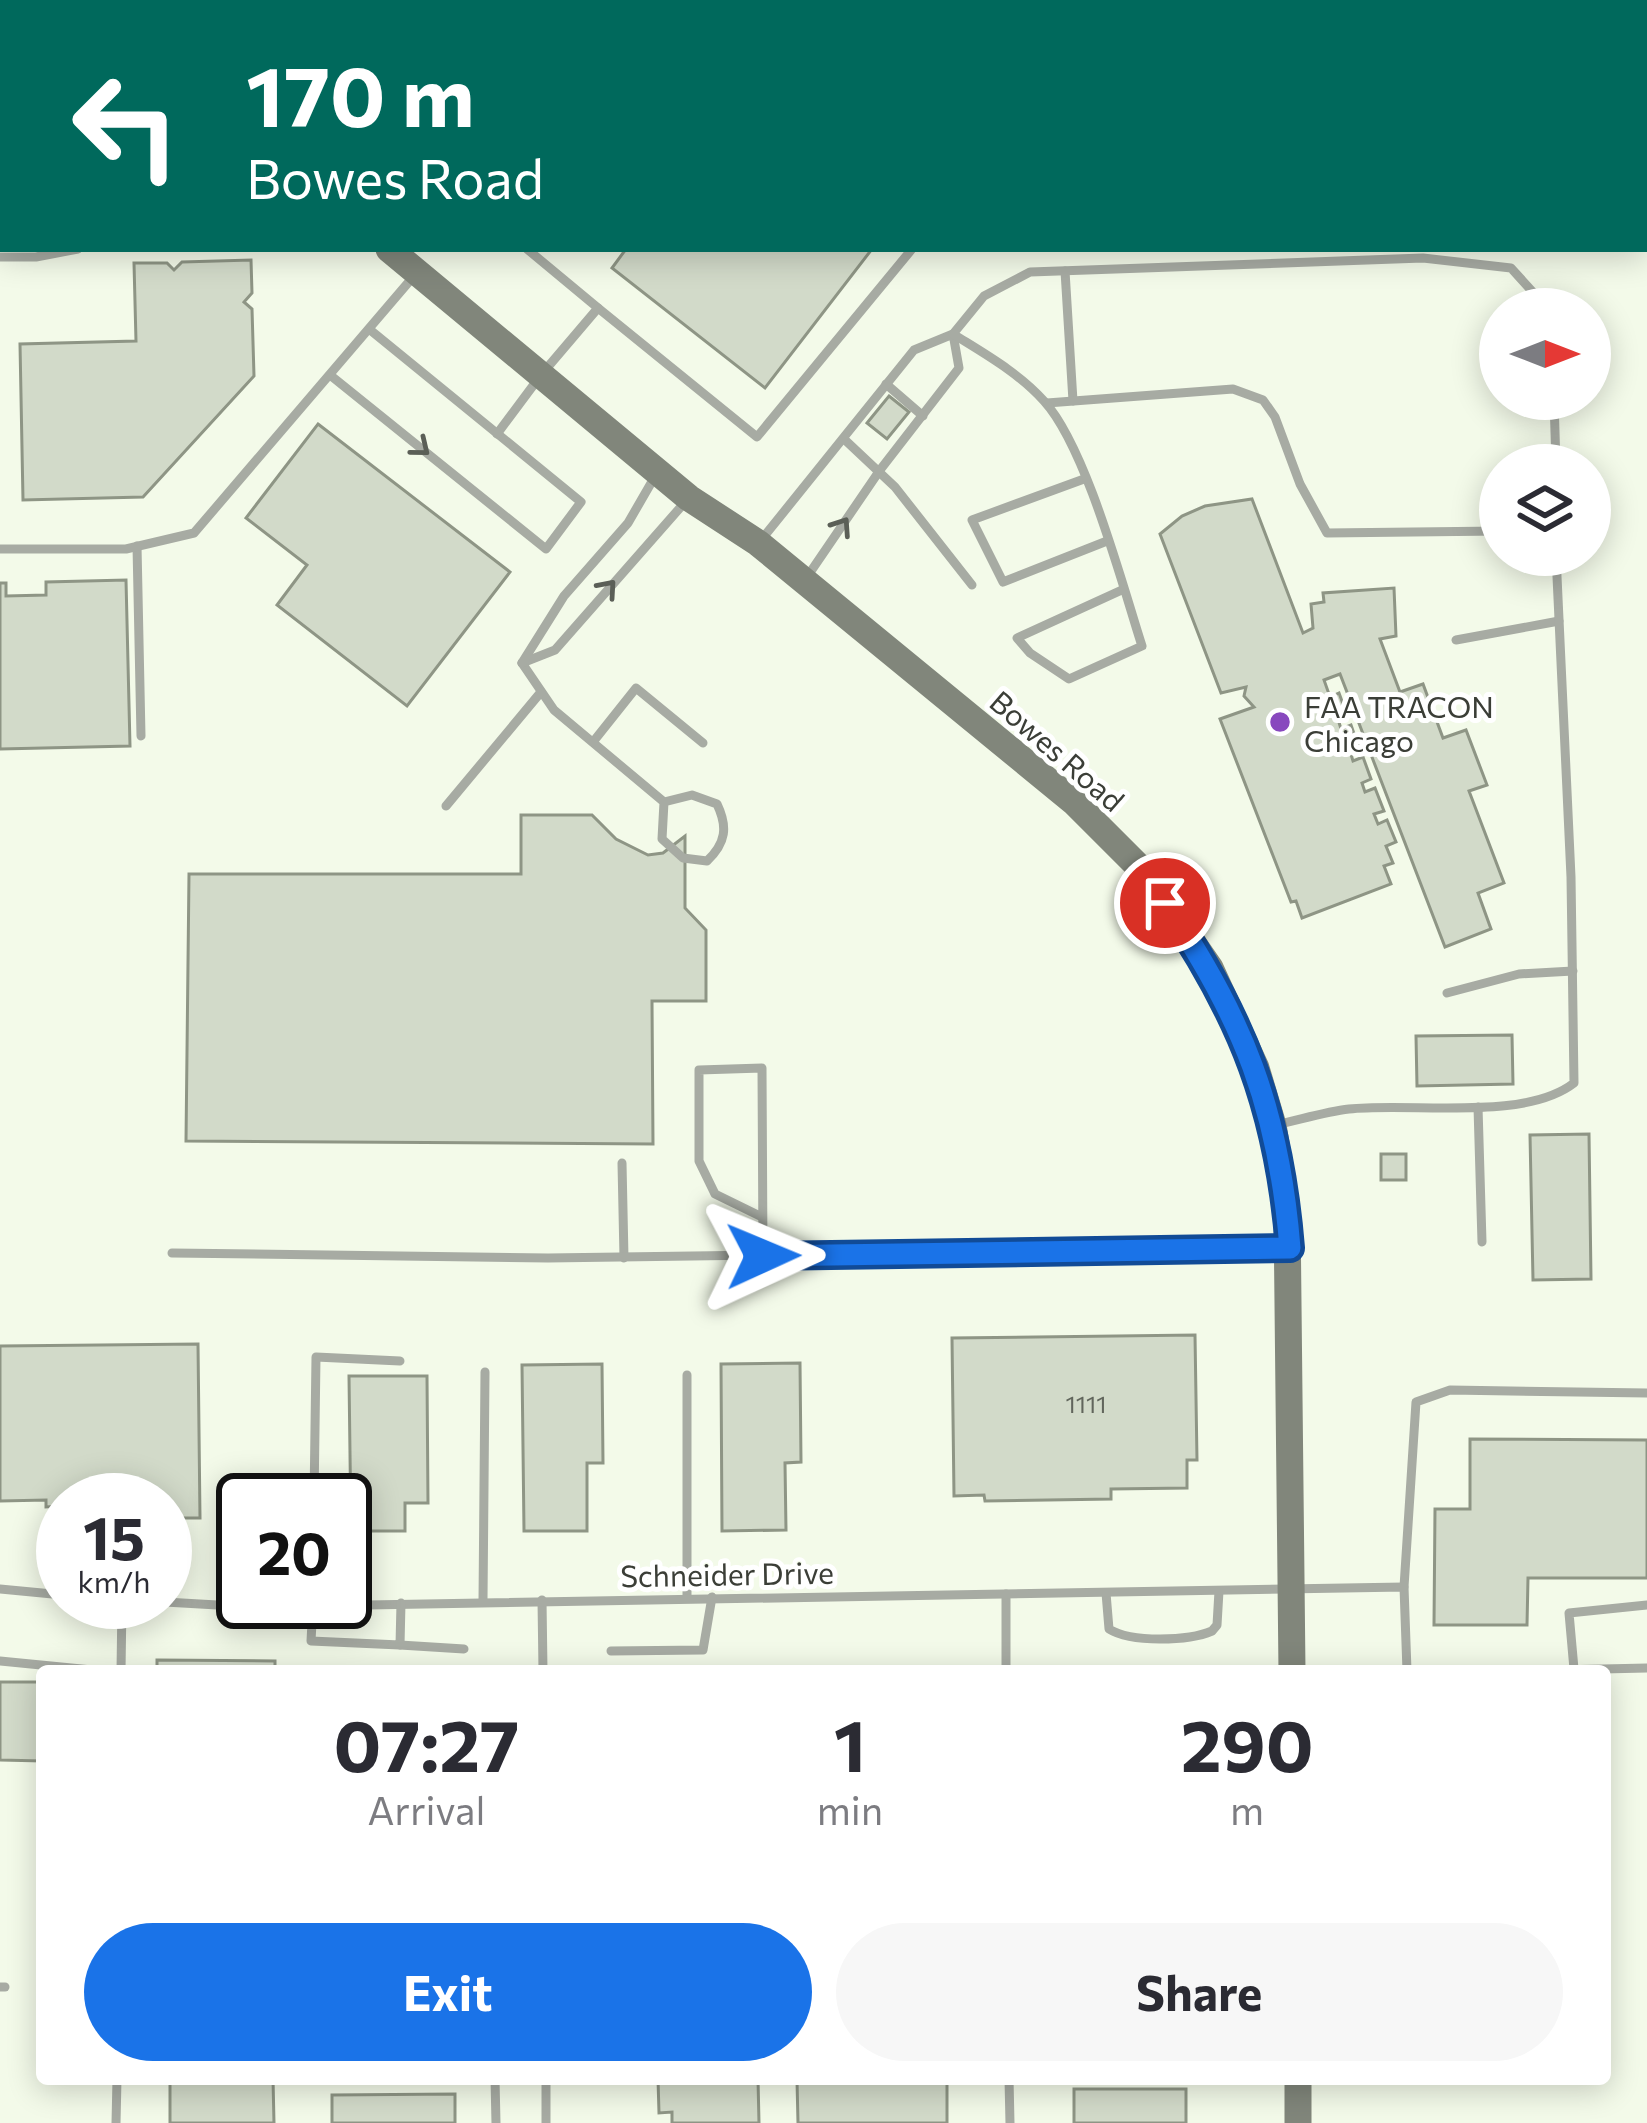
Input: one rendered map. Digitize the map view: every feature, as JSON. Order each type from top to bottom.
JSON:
[{"type":"main road","name":"Bowes Road","points":[[406,256],[689,498],[758,543],[1074,802],[1143,871],[1210,968],[1256,1068],[1273,1125],[1290,1248],[1292,1665]]},
{"type":"main road","points":[[1298,2085],[1298,2123]]},
{"type":"lane","points":[[0,257],[62,252]]},
{"type":"lane","points":[[531,252],[757,436],[910,252]]},
{"type":"lane","points":[[0,549],[137,546],[194,533],[369,329],[406,256]]},
{"type":"lane","points":[[758,543],[914,350],[953,334],[984,296],[1030,272],[1423,258],[1511,268],[1529,288]]},
{"type":"lane","points":[[1065,271],[1073,401]]},
{"type":"lane","points":[[497,434],[598,308]]},
{"type":"lane","points":[[330,375],[546,549],[581,502],[369,329]]},
{"type":"lane","points":[[953,334],[1011,371],[1046,403],[1071,445],[1124,589],[1142,646],[1069,679],[1030,653],[1017,638],[1124,589]]},
{"type":"lane","points":[[803,582],[880,470],[959,368],[953,334]]},
{"type":"lane","points":[[886,384],[923,416]]},
{"type":"lane","points":[[1046,403],[1233,389],[1263,400],[1275,417],[1300,484],[1327,533],[1479,530]]},
{"type":"lane","points":[[844,439],[880,470],[972,585]]},
{"type":"lane","points":[[522,663],[564,596],[628,524],[658,472]]},
{"type":"lane","points":[[1084,479],[972,520],[1003,582],[1107,541]]},
{"type":"lane","points":[[522,663],[555,650],[689,498]]},
{"type":"lane","points":[[137,546],[141,736]]},
{"type":"lane","points":[[1273,1125],[1349,1109],[1478,1107],[1558,1095],[1574,1083],[1557,576]]},
{"type":"lane","points":[[1456,640],[1559,621]]},
{"type":"lane","points":[[522,663],[554,710],[664,802]]},
{"type":"lane","points":[[592,742],[636,688],[703,743]]},
{"type":"lane","points":[[446,806],[542,692]]},
{"type":"lane","points":[[692,795],[717,804],[725,822],[722,847],[707,861],[683,858],[662,838],[664,802],[692,795]]},
{"type":"lane","points":[[1448,993],[1519,974],[1573,971]]},
{"type":"lane","points":[[762,1217],[715,1194],[699,1161],[699,1070],[762,1068],[763,1256]]},
{"type":"lane","points":[[1478,1107],[1482,1242]]},
{"type":"lane","points":[[622,1163],[624,1258]]},
{"type":"lane","points":[[172,1252],[624,1258],[1290,1248]]},
{"type":"lane","points":[[314,1473],[316,1357],[400,1361]]},
{"type":"lane","points":[[483,1601],[484,1372]]},
{"type":"lane","points":[[687,1375],[687,1597]]},
{"type":"lane","points":[[1407,1665],[1404,1587],[1416,1402],[1450,1390],[1647,1393]]},
{"type":"lane","name":"Schneider Drive","points":[[372,1603],[1404,1587]]},
{"type":"lane","points":[[0,1589],[36,1592]]},
{"type":"lane","points":[[1106,1593],[1109,1629],[1118,1635],[1178,1636],[1212,1631],[1217,1625],[1219,1591]]},
{"type":"lane","points":[[1006,1594],[1006,1665]]},
{"type":"lane","points":[[611,1651],[703,1650],[712,1597]]},
{"type":"lane","points":[[542,1600],[543,1665]]},
{"type":"lane","points":[[400,1645],[401,1603]]},
{"type":"lane","points":[[1574,1665],[1569,1613],[1647,1605]]},
{"type":"lane","points":[[122,1629],[122,1665]]},
{"type":"lane","points":[[312,1629],[311,1641],[464,1649]]},
{"type":"lane","points":[[0,1661],[41,1665]]},
{"type":"lane","points":[[1611,1668],[1647,1667]]},
{"type":"lane","points":[[116,2123],[117,2085]]},
{"type":"lane","points":[[495,2085],[496,2123]]},
{"type":"lane","points":[[546,2085],[546,2123]]},
{"type":"lane","points":[[1009,2085],[1010,2123]]},
{"type":"building","points":[[624,252],[870,252],[765,388],[612,268]]},
{"type":"building","points":[[251,260],[252,293],[244,302],[252,309],[254,376],[143,497],[23,500],[20,344],[136,341],[134,263],[167,263],[174,270],[182,262]]},
{"type":"building","points":[[889,396],[909,412],[887,439],[867,423]]},
{"type":"building","points":[[318,424],[510,572],[407,706],[277,605],[307,565],[246,518]]},
{"type":"building","name":"FAA TRACON Chicago","points":[[1252,499],[1303,633],[1313,628],[1311,604],[1324,602],[1323,593],[1394,588],[1396,636],[1380,639],[1400,692],[1423,684],[1443,738],[1466,730],[1487,785],[1469,791],[1504,883],[1478,893],[1491,929],[1445,947],[1340,674],[1324,680],[1330,697],[1339,693],[1347,715],[1338,719],[1341,729],[1351,725],[1359,748],[1350,751],[1353,761],[1363,757],[1371,779],[1362,783],[1365,792],[1375,788],[1384,811],[1374,814],[1378,824],[1387,820],[1396,842],[1386,846],[1393,863],[1384,866],[1391,884],[1302,918],[1296,901],[1291,902],[1220,719],[1254,707],[1244,696],[1246,687],[1221,693],[1160,534],[1182,516],[1205,506]]},
{"type":"building","points":[[126,580],[130,746],[0,749],[0,583],[6,583],[6,596],[46,595],[46,582]]},
{"type":"building","points":[[521,815],[592,815],[616,839],[648,855],[663,853],[685,836],[685,908],[706,930],[706,1001],[652,1001],[653,1144],[186,1141],[189,874],[521,874]]},
{"type":"building","points":[[1512,1035],[1513,1084],[1417,1086],[1416,1036]]},
{"type":"building","points":[[1589,1134],[1591,1279],[1533,1280],[1530,1135]]},
{"type":"building","points":[[1381,1154],[1406,1154],[1406,1180],[1381,1180]]},
{"type":"building","points":[[1195,1335],[1197,1460],[1187,1460],[1187,1488],[1111,1489],[1111,1499],[985,1501],[984,1495],[954,1496],[952,1338]]},
{"type":"building","points":[[198,1344],[200,1518],[192,1518],[192,1473],[36,1473],[36,1500],[0,1501],[0,1346]]},
{"type":"building","points":[[800,1363],[801,1462],[785,1463],[786,1530],[722,1531],[721,1364]]},
{"type":"building","points":[[602,1364],[603,1463],[587,1463],[587,1531],[524,1531],[522,1365]]},
{"type":"building","points":[[349,1376],[427,1376],[428,1503],[405,1503],[405,1531],[372,1531],[372,1473],[350,1473]]},
{"type":"building","points":[[1470,1439],[1647,1440],[1647,1578],[1528,1578],[1527,1625],[1434,1625],[1435,1509],[1470,1509]]},
{"type":"building","points":[[157,1660],[275,1661],[275,1665],[157,1665]]},
{"type":"building","points":[[0,1682],[36,1682],[36,1761],[0,1760]]},
{"type":"building","points":[[170,2085],[273,2085],[274,2123],[170,2123]]},
{"type":"building","points":[[658,2085],[758,2085],[759,2123],[672,2123],[672,2112],[659,2113]]},
{"type":"building","points":[[797,2085],[947,2085],[947,2123],[798,2123]]},
{"type":"building","points":[[1074,2089],[1186,2089],[1186,2123],[1074,2123]]},
{"type":"building","points":[[455,2094],[455,2123],[332,2123],[332,2095]]},
{"type":"place","name":"FAA TRACON Chicago","points":[[1280,722]]},
{"type":"route","points":[[763,1256],[1290,1248],[1282,1168],[1256,1068],[1210,968],[1165,903]]}]
